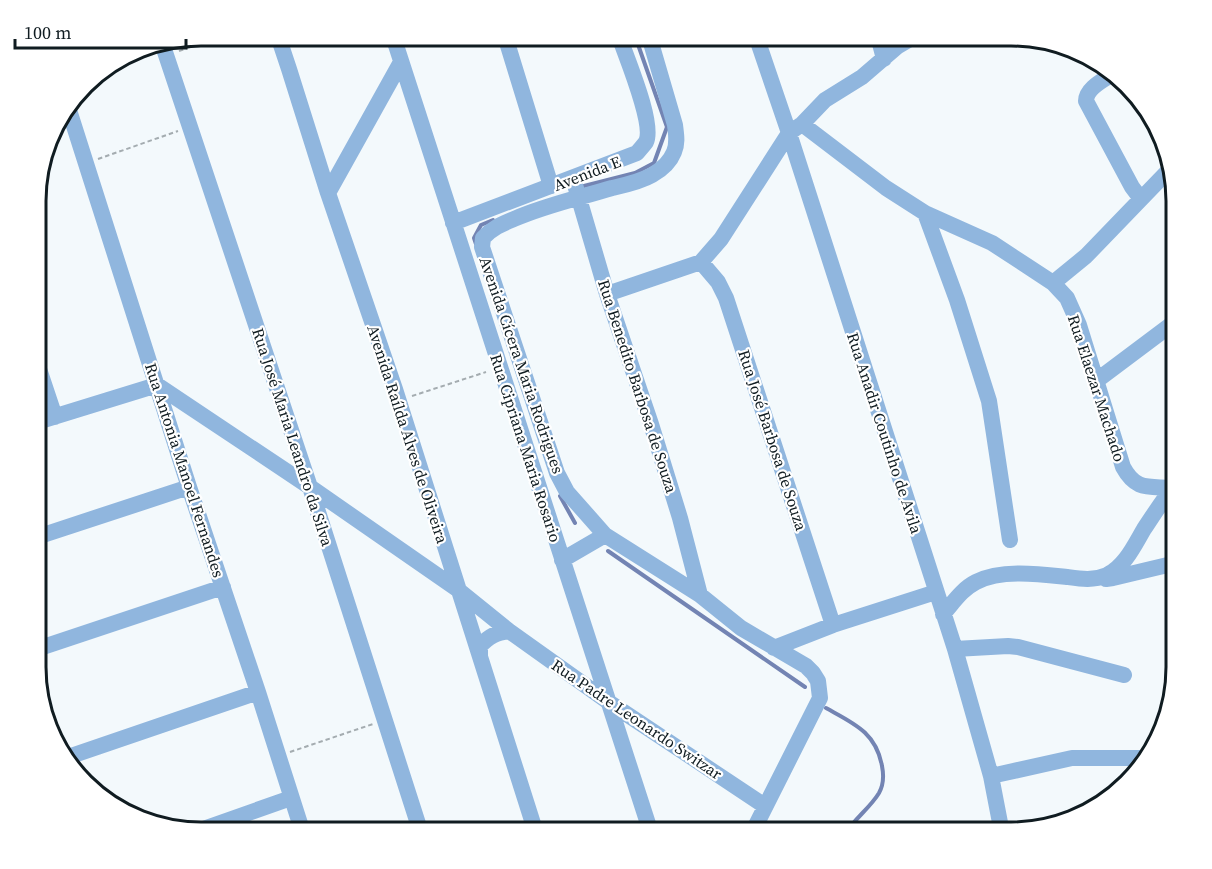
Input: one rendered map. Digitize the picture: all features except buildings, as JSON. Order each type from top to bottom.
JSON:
[{"type":"street","name":"Avenida Raílda Alves de Oliveira","points":[[282,47],[328,193],[395,389],[533,822]]},
{"type":"street","name":"Rua Cipriana Maria Rosario","points":[[396,47],[648,822]]},
{"type":"street","points":[[508,47],[551,186]]},
{"type":"street","name":"Avenida E","points":[[453,223],[637,153],[647,141],[648,128],[645,111],[623,47]]},
{"type":"street","name":"Avenida Cícera Maria Rodrigues","points":[[652,47],[675,125],[677,139],[675,150],[669,161],[651,176],[638,181],[524,214],[494,228],[483,238],[482,247],[557,473],[567,492],[605,535],[700,595],[741,628],[799,662],[813,673],[818,681],[820,698],[765,806]]},
{"type":"street","name":"Rua Anadir Coutinho de Avila","points":[[761,47],[795,129],[955,649],[991,776],[1000,822]]},
{"type":"street","points":[[881,47],[884,59]]},
{"type":"street","points":[[608,294],[702,262],[721,239],[795,129],[825,100],[862,77],[897,47]]},
{"type":"street","name":"Rua José Maria Leandro da Silva","points":[[165,51],[310,487],[418,822]]},
{"type":"street","points":[[328,193],[401,62]]},
{"type":"street","points":[[1105,79],[1090,91],[1086,96],[1086,101],[1132,187],[1141,199]]},
{"type":"street","name":"Rua Antonia Manoel Fernandes","points":[[72,117],[189,487],[299,822]]},
{"type":"street","name":"Rua Elaezar Machado","points":[[795,129],[925,213],[992,243],[1053,283],[1067,298],[1079,325],[1127,475],[1141,486],[1165,486]]},
{"type":"street","points":[[1053,283],[1086,256],[1163,176]]},
{"type":"street","name":"Rua Benedito Barbosa de Souza","points":[[573,178],[680,518],[700,595]]},
{"type":"street","points":[[925,213],[957,300],[989,401],[1010,540]]},
{"type":"street","name":"Rua José Barbosa de Souza","points":[[702,262],[718,282],[726,298],[833,625]]},
{"type":"street","points":[[1096,381],[1165,329]]},
{"type":"street","points":[[47,419],[157,385]]},
{"type":"street","name":"Rua Padre Leonardo Switzar","points":[[157,385],[458,589],[509,631],[610,703],[765,806]]},
{"type":"street","points":[[47,392],[55,417]]},
{"type":"street","points":[[47,534],[189,487]]},
{"type":"street","points":[[1093,580],[1116,570],[1124,562],[1165,498]]},
{"type":"street","points":[[562,560],[605,535]]},
{"type":"street","points":[[943,614],[976,582],[989,578],[1016,574],[1093,580],[1113,578],[1165,566]]},
{"type":"street","points":[[47,646],[223,587]]},
{"type":"street","points":[[774,648],[833,625],[936,592]]},
{"type":"street","points":[[480,655],[480,646],[492,634],[509,631]]},
{"type":"street","points":[[955,649],[1018,647],[1124,675]]},
{"type":"street","points":[[74,755],[258,692]]},
{"type":"street","points":[[991,776],[1072,758],[1136,758]]},
{"type":"street","points":[[223,822],[291,798]]},
{"type":"street","points":[[757,822],[765,806]]},
{"type":"path","points":[[87,162],[190,126]]},
{"type":"path","points":[[397,400],[500,367]]},
{"type":"path","points":[[279,756],[386,720]]},
{"type":"waterway","points":[[584,186],[635,173],[654,163],[667,127],[639,47]]},
{"type":"waterway","points":[[476,244],[474,238],[481,225],[493,220]]},
{"type":"waterway","points":[[560,496],[575,523]]},
{"type":"waterway","points":[[608,551],[805,687]]},
{"type":"waterway","points":[[826,708],[862,730],[875,745],[879,754],[883,783],[879,793],[855,822]]}]
